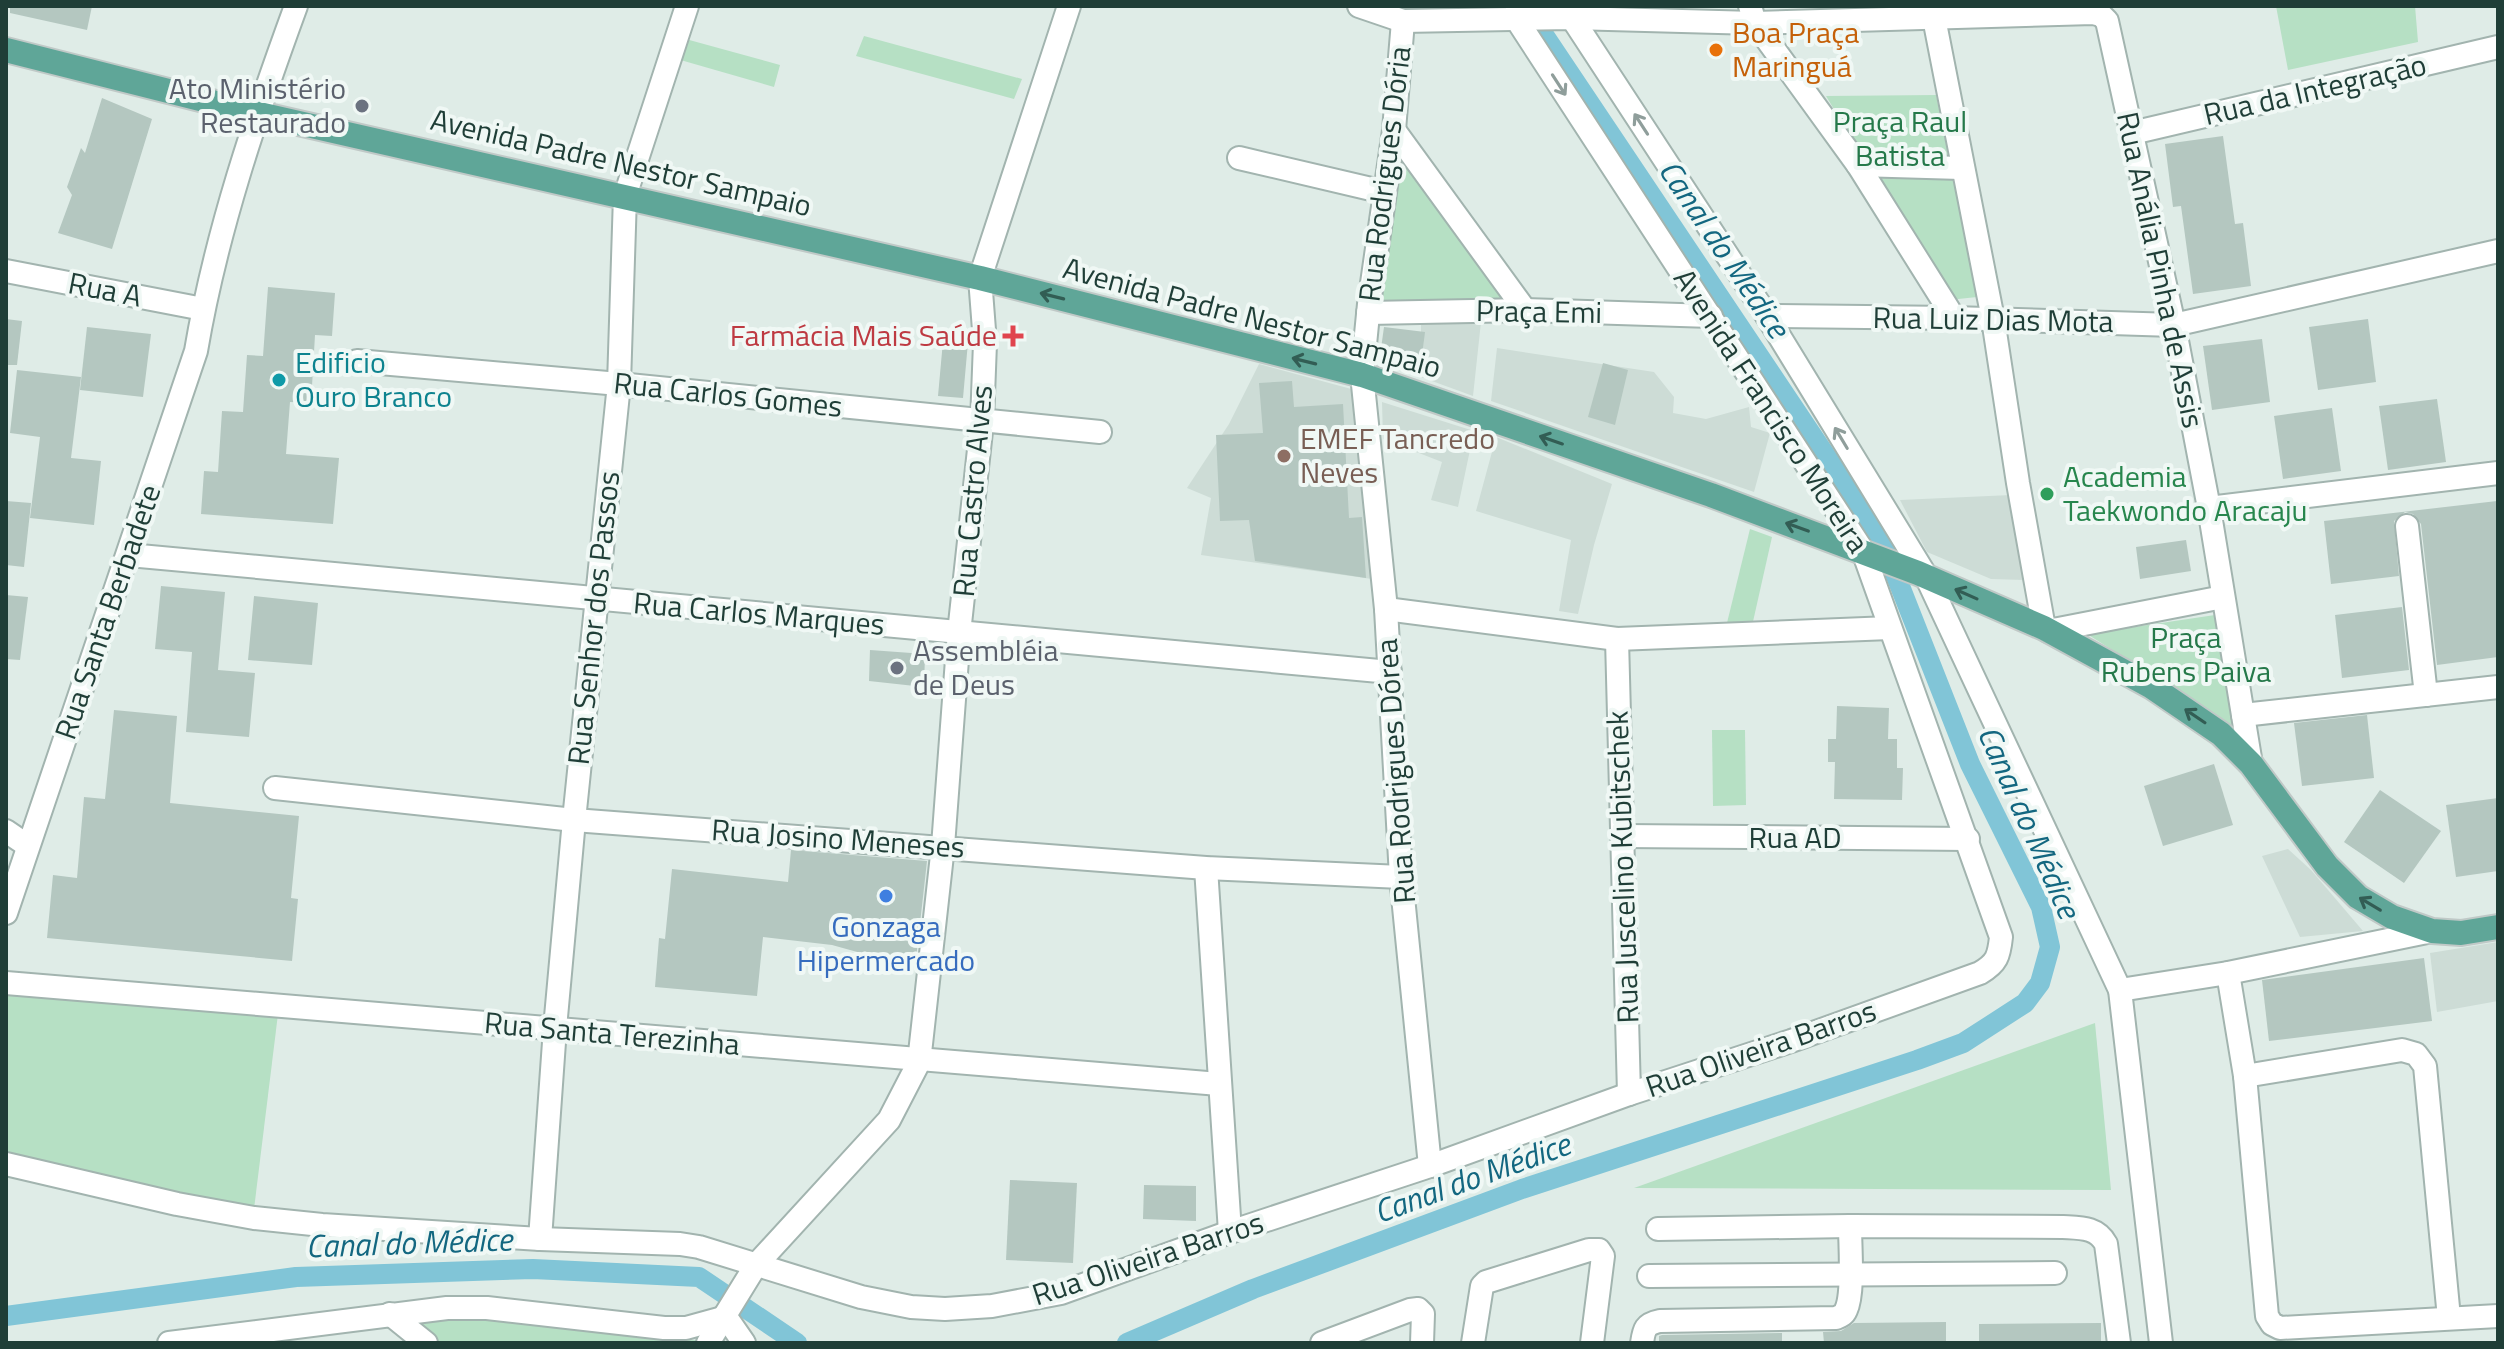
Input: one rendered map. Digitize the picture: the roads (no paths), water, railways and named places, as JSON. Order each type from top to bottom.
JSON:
[{"type":"main road","name":"Avenida Padre Nestor Sampaio","points":[[6,50],[259,114],[980,278],[1362,375],[1711,495],[1922,574],[2046,630],[2152,687],[2221,734],[2251,764],[2327,866],[2358,897],[2392,917],[2432,931],[2461,933],[2498,927]]},
{"type":"street","name":"Rua Santa Berbadete","points":[[6,913],[196,351],[203,309],[259,114],[296,6]]},
{"type":"street","name":"Rua Senhor dos Passos","points":[[540,1239],[574,820],[619,384],[625,196],[687,6]]},
{"type":"street","name":"Rua Castro Alves","points":[[708,1343],[754,1268],[889,1120],[919,1062],[943,846],[959,633],[982,422],[985,343],[980,278],[1069,6]]},
{"type":"street","points":[[1359,6],[1403,21],[1570,14],[1934,12],[1961,168],[1993,319],[2018,483],[2046,630],[2223,597]]},
{"type":"street","name":"Rua Anália Pinha de Assis","points":[[1934,12],[2093,13],[2107,21],[2174,325],[2209,508],[2251,764]]},
{"type":"street","name":"Avenida Francisco Moreira","points":[[1570,14],[1767,316],[1922,574],[2120,990],[2161,1343]]},
{"type":"street","points":[[1752,14],[1858,165],[1954,318]]},
{"type":"street","name":"Avenida Francisco Moreira","points":[[1518,15],[1866,552],[1890,628],[2001,937]]},
{"type":"street","name":"Rua Rodrigues Dória","points":[[1362,375],[1394,130],[1403,21]]},
{"type":"street","name":"Rua da Integração","points":[[2132,133],[2498,47]]},
{"type":"street","points":[[1394,130],[1525,310]]},
{"type":"street","points":[[1239,158],[1384,192]]},
{"type":"street","points":[[1858,165],[1961,168]]},
{"type":"street","name":"Rua Luiz Dias Mota","points":[[1767,316],[2174,325],[2498,251]]},
{"type":"street","name":"Rua A","points":[[6,271],[203,309]]},
{"type":"street","name":"Praça Emi","points":[[1368,313],[1525,310],[1711,316]]},
{"type":"street","name":"Rua Carlos Gomes","points":[[357,361],[1100,432]]},
{"type":"street","name":"Rua Rodrigues Dórea","points":[[1362,375],[1386,609],[1401,877],[1430,1166]]},
{"type":"street","points":[[2209,508],[2498,473]]},
{"type":"street","points":[[2407,526],[2426,695]]},
{"type":"street","name":"Rua Carlos Marques","points":[[129,555],[1390,672]]},
{"type":"street","points":[[1386,609],[1617,639],[1890,628]]},
{"type":"street","name":"Rua Juscelino Kubitschek","points":[[1617,639],[1629,1094]]},
{"type":"street","points":[[2243,715],[2498,687]]},
{"type":"street","name":"Rua Josino Meneses","points":[[275,788],[574,820],[1206,868],[1401,877]]},
{"type":"street","points":[[6,831],[28,846]]},
{"type":"street","name":"Rua AD","points":[[1623,836],[1968,839]]},
{"type":"street","points":[[1206,868],[1230,1232]]},
{"type":"street","points":[[2120,990],[2228,973],[2432,931]]},
{"type":"street","name":"Rua Oliveira Barros","points":[[6,1164],[177,1204],[254,1218],[540,1239],[680,1244],[699,1247],[754,1268],[911,1307],[945,1309],[992,1306],[1061,1293],[1980,973],[1996,961],[2001,937]]},
{"type":"street","points":[[2228,973],[2245,1076],[2267,1316],[2272,1324],[2280,1328],[2498,1316]]},
{"type":"street","name":"Rua Santa Terezinha","points":[[6,983],[555,1028],[919,1062],[1219,1084]]},
{"type":"street","points":[[2245,1076],[2402,1050],[2416,1054],[2425,1066],[2449,1318]]},
{"type":"street","points":[[1642,1343],[1644,1328],[1649,1323],[1660,1321],[1836,1318],[1846,1311],[1850,1226]]},
{"type":"street","points":[[1658,1229],[1850,1226],[2063,1227],[2091,1230],[2101,1236],[2106,1244],[2119,1343]]},
{"type":"street","points":[[1473,1343],[1481,1293],[1486,1282],[1589,1250],[1599,1250],[1603,1256],[1592,1343]]},
{"type":"street","points":[[1649,1276],[2055,1273]]},
{"type":"street","points":[[169,1343],[390,1314],[447,1308],[487,1308],[664,1328],[706,1325],[728,1314],[744,1343]]},
{"type":"street","points":[[1322,1343],[1418,1309],[1423,1314],[1422,1343]]},
{"type":"street","points":[[390,1314],[426,1343]]},
{"type":"waterway","name":"Canal do Médice","points":[[1127,1343],[1253,1289],[1522,1189],[1963,1043],[2025,1003],[2040,983],[2050,947],[2041,907],[1970,764],[1881,538],[1536,23],[1537,6]]},
{"type":"waterway","name":"Canal do Médice","points":[[6,1316],[296,1277],[533,1269],[699,1277],[797,1343]]},
{"type":"place","name":"Boa Praça Maringuá","points":[[1716,50]]},
{"type":"place","name":"Ato Ministério Restaurado","points":[[362,106]]},
{"type":"place","name":"Farmácia Mais Saúde","points":[[1013,336]]},
{"type":"place","name":"Edificio Ouro Branco","points":[[279,380]]},
{"type":"place","name":"EMEF Tancredo Neves","points":[[1284,456]]},
{"type":"place","name":"Academia Taekwondo Aracaju","points":[[2047,494]]},
{"type":"place","name":"Assembléia de Deus","points":[[897,668]]},
{"type":"place","name":"Gonzaga Hipermercado","points":[[886,896]]},
{"type":"park label","name":"Praça Raul Batista","points":[[1900,139]]},
{"type":"park label","name":"Praça Rubens Paiva","points":[[2186,655]]}]
